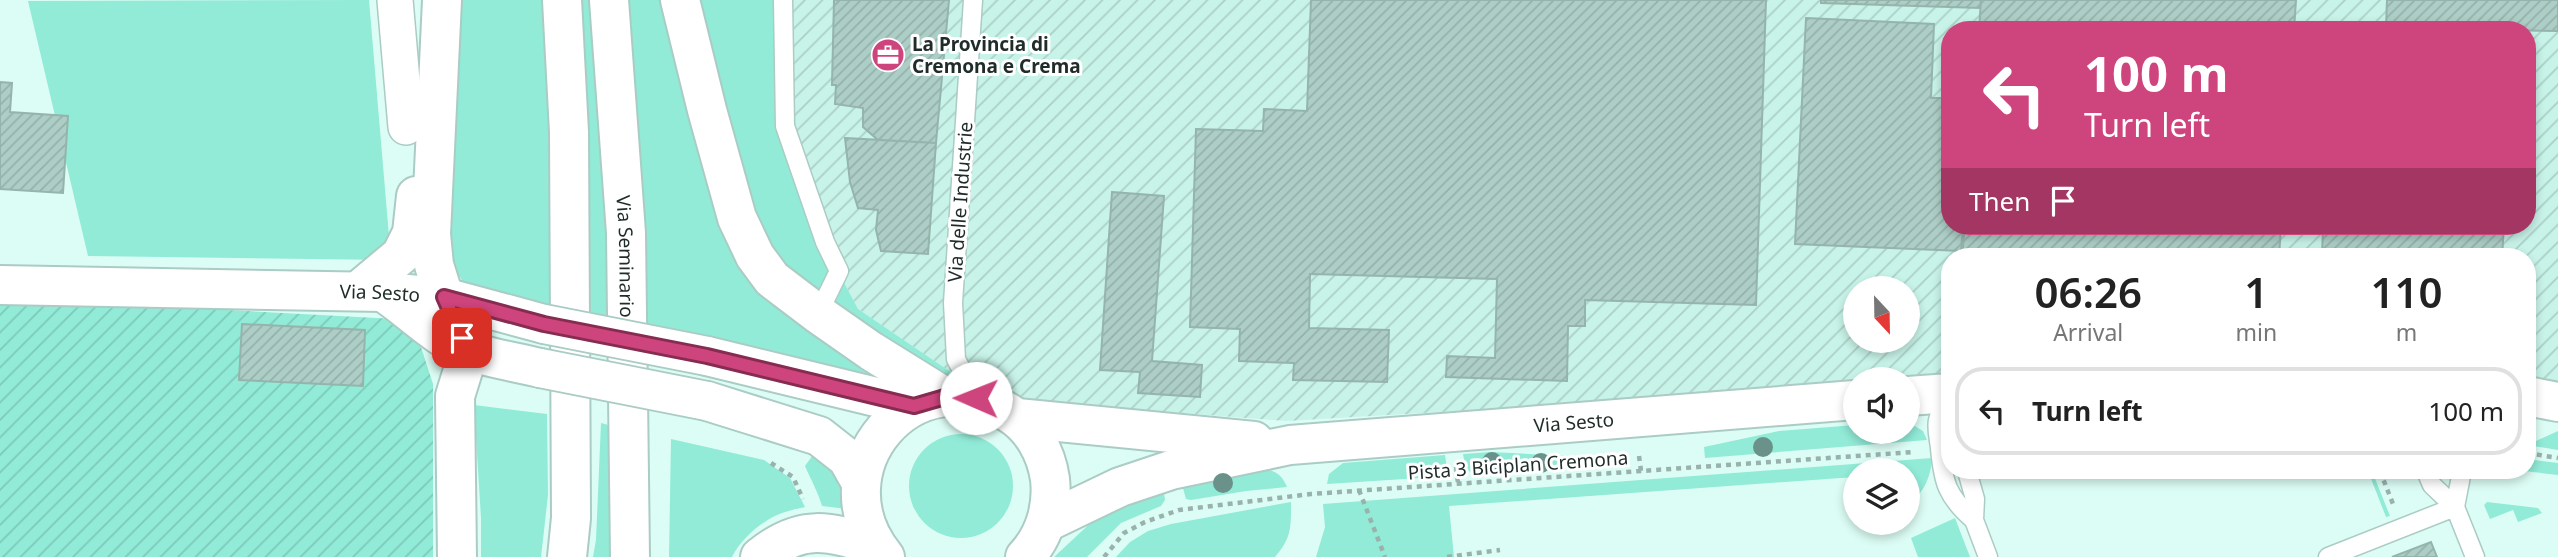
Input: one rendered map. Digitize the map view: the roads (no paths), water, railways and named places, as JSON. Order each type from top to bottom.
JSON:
[{"type":"street","points":[[395,0],[406,127]]},
{"type":"street","points":[[442,0],[431,234],[434,265],[444,297],[469,351]]},
{"type":"street","points":[[562,0],[569,132],[571,518],[567,557]]},
{"type":"street","name":"Via Seminario","points":[[610,0],[626,233],[630,557]]},
{"type":"street","points":[[680,0],[737,218],[755,256],[772,279],[818,314],[945,400]]},
{"type":"street","points":[[438,98],[417,186],[412,233],[401,255],[371,292],[407,308],[436,332],[469,351],[707,401],[819,436],[846,458],[860,481]]},
{"type":"street","name":"Via Sesto","points":[[0,285],[371,292],[444,297],[544,324],[945,400],[998,406],[1017,418],[1036,439],[1048,466],[1052,494],[1047,522],[1025,557]]},
{"type":"street","points":[[457,557],[456,396],[469,351],[477,337],[501,328],[544,324]]},
{"type":"street","points":[[1920,395],[1941,394]]},
{"type":"street","points":[[880,552],[862,516],[860,481],[869,451],[887,425],[945,400]]},
{"type":"street","name":"Via Sesto","points":[[1047,522],[1120,487],[1171,470],[1290,445],[1843,401]]},
{"type":"street","name":"Via Sesto","points":[[1017,418],[1290,445]]},
{"type":"street","points":[[760,557],[786,539],[815,532],[840,535],[880,552]]},
{"type":"lane","points":[[783,0],[785,126],[825,242],[839,271],[818,314]]},
{"type":"lane","name":"Via delle Industrie","points":[[945,400],[956,359],[953,303],[973,0]]},
{"type":"lane","points":[[1941,414],[1938,421],[1941,459]]},
{"type":"lane","points":[[1943,479],[1944,485],[1959,508],[1974,520]]},
{"type":"lane","points":[[1969,479],[1975,499],[1974,520],[1988,557]]},
{"type":"lane","points":[[2429,479],[2432,485],[2455,507],[2475,557]]},
{"type":"lane","points":[[2455,507],[2460,479]]},
{"type":"lane","points":[[2328,557],[2455,507]]},
{"type":"place","name":"La Provincia di Cremona e Crema","points":[[888,55]]}]
